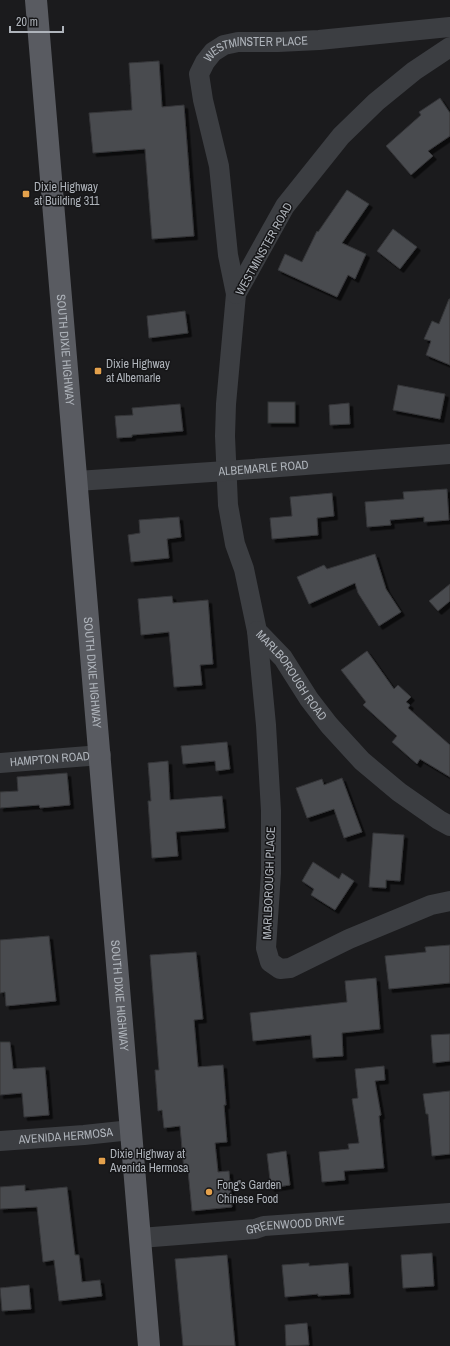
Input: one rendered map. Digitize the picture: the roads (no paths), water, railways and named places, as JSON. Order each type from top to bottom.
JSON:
[{"type":"main road","name":"SOUTH DIXIE HIGHWAY","points":[[36,0],[149,1346]]},
{"type":"street","name":"WESTMINSTER PLACE","points":[[236,294],[228,255],[219,166],[203,100],[199,74],[205,62],[213,52],[224,45],[238,42],[319,40],[450,26]]},
{"type":"street","name":"WESTMINSTER ROAD","points":[[226,472],[226,404],[236,294],[285,206],[341,136],[376,102],[414,71],[450,47]]},
{"type":"street","name":"ALBEMARLE ROAD","points":[[77,481],[226,472],[450,454]]},
{"type":"street","name":"MARLBOROUGH ROAD","points":[[226,472],[228,505],[234,536],[244,569],[257,631],[283,658],[309,699],[329,725],[362,761],[399,792],[450,826]]},
{"type":"street","name":"MARLBOROUGH PLACE","points":[[257,631],[266,725],[271,811],[270,874],[266,948],[270,962],[280,969],[290,968],[349,939],[431,905],[450,900]]},
{"type":"street","name":"HAMPTON ROAD","points":[[0,764],[100,755]]},
{"type":"street","name":"AVENIDA HERMOSA","points":[[0,1141],[84,1136],[131,1130]]},
{"type":"street","name":"GREENWOOD DRIVE","points":[[140,1238],[255,1229],[264,1226],[450,1213]]},
{"type":"place","name":"Dixie Highway at Building 311","points":[[26,194]]},
{"type":"place","name":"Dixie Highway at Albemarle","points":[[98,371]]},
{"type":"place","name":"Dixie Highway at Avenida Hermosa","points":[[102,1161]]},
{"type":"place","name":"Fong's Garden Chinese Food","points":[[209,1192]]}]
